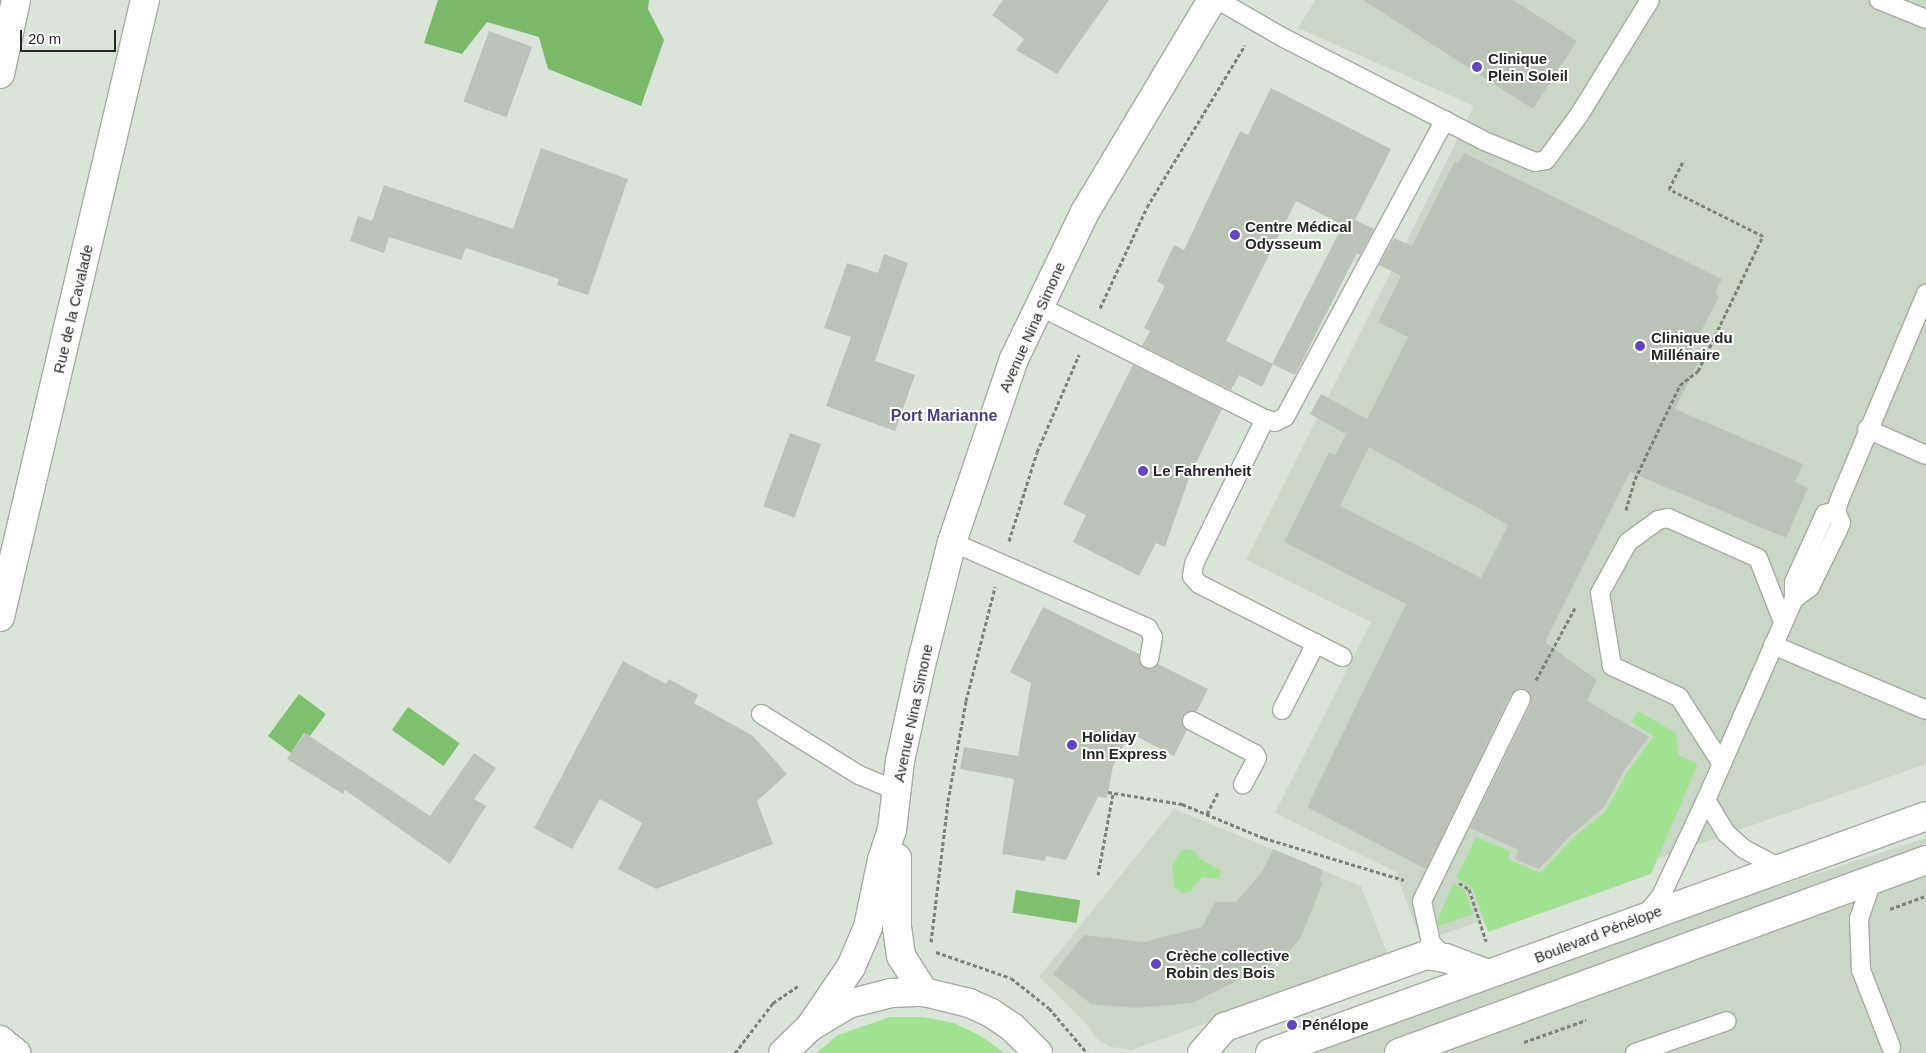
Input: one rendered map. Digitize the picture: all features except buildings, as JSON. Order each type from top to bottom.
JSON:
[{"type":"main road","points":[[0,74],[16,0]]},
{"type":"main road","name":"Rue de la Cavalade","points":[[0,617],[145,0]]},
{"type":"main road","name":"Avenue Nina Simone","points":[[810,1027],[851,967],[868,928],[882,860],[892,830],[897,791],[920,669],[952,542],[1014,359],[1085,212],[1212,0]]},
{"type":"main road","name":"Boulevard Pénélope","points":[[1270,1053],[1926,816]]},
{"type":"main road","name":"Avenue Nina Simone","points":[[892,830],[897,852],[897,927],[901,956],[924,992]]},
{"type":"main road","points":[[1399,1053],[1926,860]]},
{"type":"main road","points":[[1202,1053],[1220,1032],[1234,1024],[1426,955],[1446,958],[1488,974]]},
{"type":"main road","points":[[783,1053],[810,1027],[848,1004],[876,996],[924,992],[968,1002],[991,1013],[1012,1026],[1038,1053]]},
{"type":"main road","points":[[0,1040],[16,1053]]},
{"type":"lane","points":[[1218,0],[1258,23],[1482,140],[1535,162],[1546,160],[1579,116],[1650,0]]},
{"type":"lane","points":[[1880,0],[1926,19]]},
{"type":"lane","points":[[1039,306],[1265,419],[1275,422],[1285,418],[1294,405],[1445,120]]},
{"type":"lane","points":[[1644,917],[1661,896],[1706,800],[1794,599],[1794,582],[1824,514],[1836,511],[1926,294]]},
{"type":"lane","points":[[1265,419],[1194,564],[1192,576],[1199,584],[1342,656]]},
{"type":"lane","points":[[1868,430],[1926,455]]},
{"type":"lane","points":[[1722,764],[1679,697],[1612,666],[1600,593],[1628,542],[1658,520],[1668,518],[1758,558],[1783,622]]},
{"type":"lane","points":[[952,542],[1148,628],[1153,637],[1149,659]]},
{"type":"lane","points":[[1282,710],[1316,643]]},
{"type":"lane","points":[[1773,645],[1926,710]]},
{"type":"lane","points":[[1446,958],[1431,943],[1422,913],[1426,888],[1521,699]]},
{"type":"lane","points":[[761,714],[859,776],[897,791]]},
{"type":"lane","points":[[1192,721],[1255,754],[1257,758],[1243,784]]},
{"type":"lane","points":[[1706,800],[1726,833],[1744,849],[1779,868]]},
{"type":"lane","points":[[1873,878],[1859,920],[1861,970],[1891,1047]]},
{"type":"lane","points":[[1634,1053],[1727,1021]]},
{"type":"path","points":[[931,950],[948,801],[966,701],[1002,563],[1037,452],[1147,207],[1258,23]]},
{"type":"path","points":[[1635,479],[1680,385],[1698,371],[1763,236],[1669,189],[1683,162]]},
{"type":"path","points":[[1534,684],[1550,654]]},
{"type":"path","points":[[1098,875],[1111,793],[1182,804],[1264,838],[1426,888]]},
{"type":"path","points":[[1436,869],[1469,888],[1486,944]]},
{"type":"path","points":[[735,1053],[773,1003],[802,984]]},
{"type":"shaded area","points":[[438,0],[649,0],[648,9],[664,40],[641,106],[548,69],[539,37],[487,22],[462,54],[424,43]]},
{"type":"shaded area","name":"Clinique du Millénaire","points":[[1315,0],[1926,0],[1926,764],[1421,942],[1396,872],[1275,813],[1371,622],[1246,560],[1474,106],[1298,28]]},
{"type":"shaded area","points":[[299,694],[326,714],[310,736],[304,733],[291,753],[268,736]]},
{"type":"shaded area","points":[[408,707],[460,743],[444,766],[392,730]]},
{"type":"shaded area","points":[[1638,711],[1676,733],[1678,755],[1698,764],[1651,874],[1488,932],[1472,887],[1456,878],[1476,837],[1510,851],[1508,859],[1540,873],[1573,838],[1606,811],[1626,774],[1654,736],[1631,722]]},
{"type":"shaded area","points":[[1174,809],[1361,886],[1389,958],[1131,1050],[1111,1047],[1097,1039],[1084,1021],[1039,977]]},
{"type":"shaded area","points":[[1926,838],[1926,1053],[1267,1053]]},
{"type":"shaded area","points":[[1182,849],[1195,851],[1200,859],[1221,871],[1219,879],[1202,877],[1191,891],[1183,893],[1175,888],[1172,866]]},
{"type":"shaded area","points":[[1453,884],[1465,890],[1473,914],[1439,926],[1437,921]]},
{"type":"shaded area","points":[[1016,890],[1080,900],[1077,923],[1012,913]]},
{"type":"shaded area","points":[[890,1017],[923,1017],[954,1023],[981,1036],[1005,1053],[816,1053],[838,1035]]},
{"type":"place","name":"Clinique Plein Soleil","points":[[1477,67]]},
{"type":"place","name":"Centre Médical Odysseum","points":[[1235,235]]},
{"type":"place","name":"Clinique du Millénaire","points":[[1640,346]]},
{"type":"place","name":"Le Fahrenheit","points":[[1143,471]]},
{"type":"place","name":"Holiday Inn Express","points":[[1072,745]]},
{"type":"place","name":"Crèche collective Robin des Bois","points":[[1156,964]]},
{"type":"place","name":"Pénélope","points":[[1292,1025]]},
{"type":"district","name":"Port Marianne","points":[[944,416]]}]
